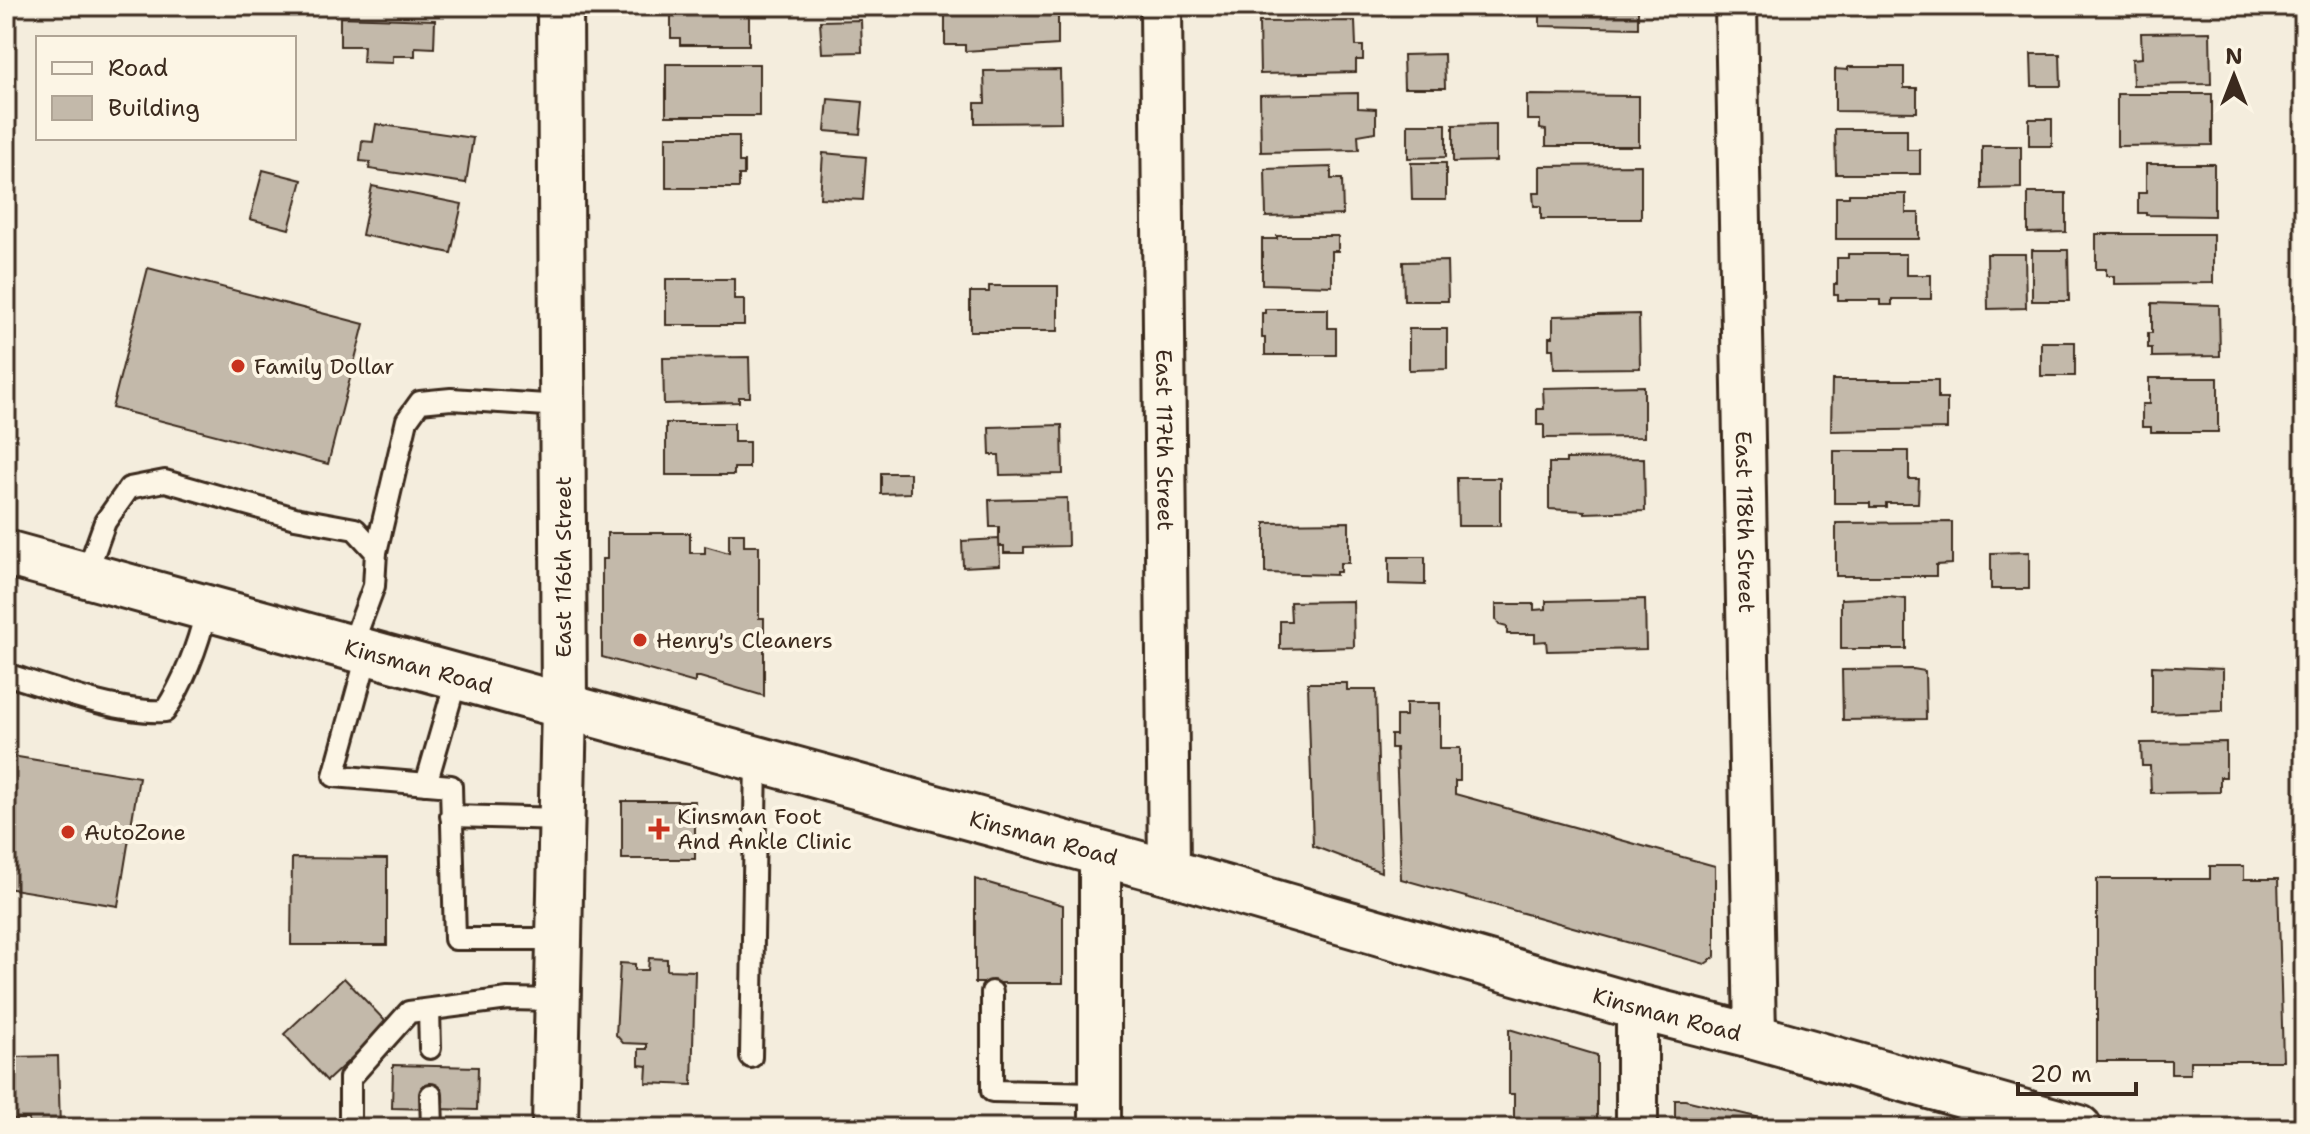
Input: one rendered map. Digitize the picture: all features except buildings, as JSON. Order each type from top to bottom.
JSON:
[{"type":"main road","name":"East 116th Street","points":[[555,1128],[564,706],[560,6]]},
{"type":"main road","name":"Kinsman Road","points":[[6,553],[1169,872],[1637,1007],[2079,1128]]},
{"type":"street","name":"East 117th Street","points":[[1161,6],[1169,872]]},
{"type":"street","name":"East 118th Street","points":[[1736,6],[1755,1037]]},
{"type":"street","points":[[1100,853],[1100,1110]]},
{"type":"street","points":[[1637,1007],[1637,1128]]},
{"type":"lane","points":[[559,939],[455,939],[451,786],[334,776],[374,586],[376,552],[407,420],[420,402],[451,399],[562,406]]},
{"type":"lane","points":[[86,575],[105,522],[129,488],[165,481],[295,518],[355,529],[376,552]]},
{"type":"lane","points":[[6,674],[116,705],[148,712],[165,711],[179,690],[197,648],[207,608]]},
{"type":"lane","points":[[426,784],[457,677]]},
{"type":"lane","points":[[751,1057],[756,759]]},
{"type":"lane","points":[[451,816],[562,819]]},
{"type":"lane","points":[[992,992],[992,1091],[1100,1110]]},
{"type":"lane","points":[[350,1128],[350,1078],[409,1012],[508,999],[558,1000]]},
{"type":"lane","points":[[429,1010],[430,1048]]},
{"type":"lane","points":[[431,1095],[432,1128]]},
{"type":"place","name":"Family Dollar","points":[[238,366]]},
{"type":"place","name":"Henry's Cleaners","points":[[640,640]]},
{"type":"place","name":"Kinsman Foot And Ankle Clinic","points":[[659,829]]},
{"type":"place","name":"AutoZone","points":[[68,832]]}]
